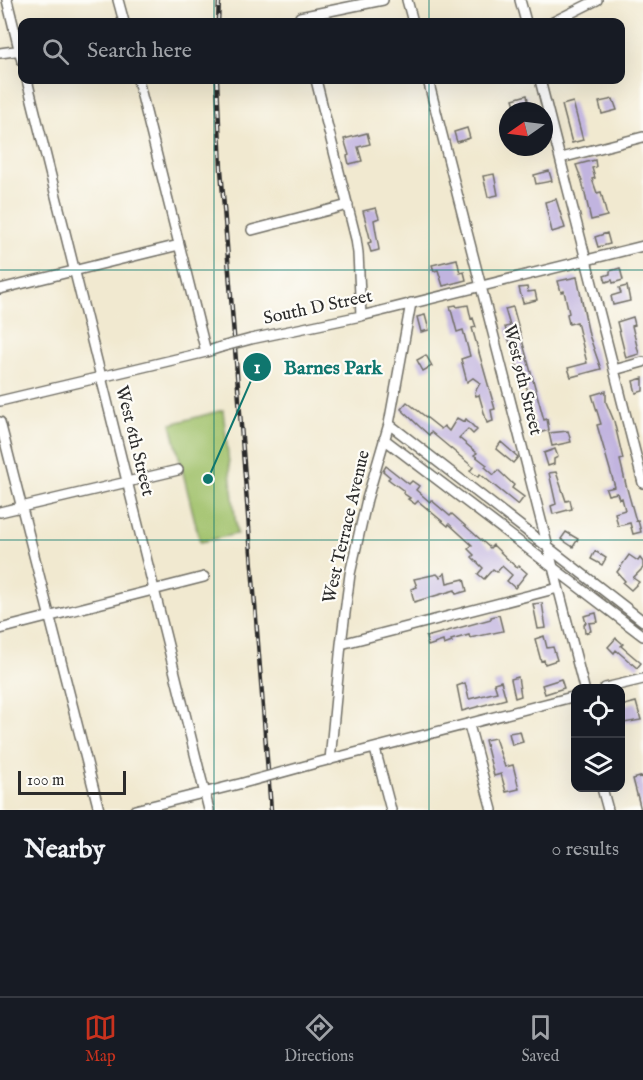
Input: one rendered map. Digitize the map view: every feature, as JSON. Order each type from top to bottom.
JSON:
[{"type":"street","points":[[7,0],[18,39]]},
{"type":"street","points":[[118,0],[123,18]]},
{"type":"street","points":[[308,18],[383,0]]},
{"type":"street","points":[[407,0],[412,18]]},
{"type":"street","points":[[520,0],[525,18]]},
{"type":"street","points":[[561,18],[597,0]]},
{"type":"street","points":[[0,53],[18,50]]},
{"type":"street","name":"West 6th Street","points":[[28,84],[209,810]]},
{"type":"street","points":[[139,84],[206,352]]},
{"type":"street","points":[[317,84],[358,253],[361,316]]},
{"type":"street","name":"West 9th Street","points":[[429,84],[583,684]]},
{"type":"street","points":[[541,84],[642,478]]},
{"type":"street","points":[[561,158],[643,137]]},
{"type":"street","points":[[252,230],[348,205]]},
{"type":"street","points":[[0,289],[179,245]]},
{"type":"street","name":"South D Street","points":[[0,401],[102,378],[250,339],[361,316],[643,246]]},
{"type":"street","name":"West Terrace Avenue","points":[[330,760],[350,574],[388,423],[411,303]]},
{"type":"street","points":[[614,370],[643,362]]},
{"type":"street","points":[[0,422],[99,810]]},
{"type":"street","points":[[388,423],[643,621]]},
{"type":"street","points":[[384,438],[643,636]]},
{"type":"street","points":[[0,513],[178,470]]},
{"type":"street","points":[[0,629],[204,577]]},
{"type":"street","points":[[341,644],[558,588]]},
{"type":"street","points":[[622,684],[643,679]]},
{"type":"street","points":[[135,810],[571,697]]},
{"type":"street","points":[[469,725],[492,810]]},
{"type":"street","points":[[375,749],[391,810]]},
{"type":"street","points":[[603,792],[608,810]]},
{"type":"green space","points":[[223,410],[237,534],[200,542],[171,424]]},
{"type":"building","points":[[527,95],[528,102],[514,102],[513,99]]},
{"type":"building","points":[[613,99],[617,110],[602,114],[599,102]]},
{"type":"building","points":[[573,102],[583,140],[572,143],[562,105]]},
{"type":"building","points":[[467,128],[470,138],[457,142],[454,132]]},
{"type":"building","points":[[367,133],[370,144],[358,147],[362,161],[349,164],[344,139]]},
{"type":"building","points":[[595,160],[596,167],[592,168],[595,178],[592,179],[597,193],[601,192],[607,216],[591,220],[576,165]]},
{"type":"building","points":[[549,171],[552,181],[536,184],[534,175]]},
{"type":"building","points":[[494,174],[498,195],[488,197],[483,176]]},
{"type":"building","points":[[556,199],[565,228],[552,232],[545,202]]},
{"type":"building","points":[[376,208],[379,218],[374,220],[379,250],[371,252],[368,243],[371,242],[363,211]]},
{"type":"building","points":[[607,233],[610,244],[598,247],[595,237]]},
{"type":"building","points":[[457,259],[460,273],[464,272],[466,280],[443,286],[438,270],[434,271],[432,265]]},
{"type":"building","points":[[620,268],[623,280],[613,283],[612,280],[606,282],[604,276]]},
{"type":"building","points":[[577,277],[589,335],[601,369],[571,377],[568,368],[587,363],[577,322],[569,324],[564,291],[561,292],[558,281]]},
{"type":"building","points":[[627,286],[630,301],[613,305],[611,296],[621,293],[619,288]]},
{"type":"building","points":[[527,287],[528,292],[535,291],[537,300],[523,303],[519,288]]},
{"type":"building","points":[[456,305],[457,307],[468,305],[471,319],[473,318],[476,327],[472,328],[495,409],[491,410],[493,421],[487,423],[479,395],[476,396],[475,392],[480,383],[473,378],[467,382],[461,359],[470,356],[463,330],[457,332],[450,306]]},
{"type":"building","points":[[513,307],[544,420],[547,419],[549,430],[533,435],[531,424],[536,422],[531,402],[505,327],[510,326],[505,309]]},
{"type":"building","points":[[425,315],[429,330],[421,332],[417,317]]},
{"type":"building","points":[[633,317],[635,325],[632,326],[639,354],[626,358],[617,322]]},
{"type":"building","points":[[426,355],[432,366],[423,371],[417,360]]},
{"type":"building","points":[[643,378],[643,391],[636,393],[633,381]]},
{"type":"building","points":[[606,391],[606,402],[614,421],[623,459],[620,460],[626,485],[641,532],[633,534],[630,523],[618,526],[615,513],[625,510],[622,498],[619,499],[617,493],[608,495],[606,489],[615,487],[597,425],[601,424],[592,395]]},
{"type":"building","points":[[407,402],[441,429],[444,426],[449,431],[457,418],[464,422],[466,419],[477,430],[473,434],[468,429],[459,438],[477,453],[474,455],[487,465],[485,467],[494,475],[498,470],[514,485],[512,488],[524,497],[518,505],[480,474],[478,477],[470,471],[473,467],[431,432],[429,435],[420,427],[401,409]]},
{"type":"building","points":[[568,431],[571,442],[552,446],[549,433]]},
{"type":"building","points":[[501,442],[518,457],[513,463],[496,449]]},
{"type":"building","points":[[555,449],[558,457],[554,459],[554,464],[548,466],[544,453]]},
{"type":"building","points":[[386,466],[409,484],[412,481],[419,486],[416,490],[430,502],[431,500],[450,516],[452,514],[490,548],[493,545],[517,568],[519,566],[527,573],[515,588],[507,581],[512,575],[502,566],[497,572],[493,569],[484,579],[478,574],[483,568],[472,557],[474,555],[468,549],[472,545],[418,501],[415,504],[408,499],[410,498],[403,493],[404,491],[388,479],[390,477],[383,471]]},
{"type":"building","points":[[556,472],[566,501],[570,500],[572,509],[553,514],[551,506],[556,504],[549,473]]},
{"type":"building","points":[[566,532],[578,539],[573,547],[561,539]]},
{"type":"building","points":[[595,551],[606,558],[602,565],[591,559]]},
{"type":"building","points":[[629,555],[638,561],[640,558],[643,562],[643,568],[633,578],[639,582],[631,590],[623,583],[625,581],[617,572]]},
{"type":"building","points":[[445,573],[447,583],[464,579],[467,591],[456,594],[455,590],[414,602],[411,589],[417,587],[414,579],[437,574],[440,577]]},
{"type":"building","points":[[542,603],[546,628],[538,629],[533,604]]},
{"type":"building","points":[[596,613],[598,622],[589,623],[591,631],[585,633],[584,616]]},
{"type":"building","points":[[499,615],[503,631],[470,638],[469,635],[451,640],[452,642],[444,645],[443,641],[428,646],[426,637]]},
{"type":"building","points":[[544,636],[547,648],[553,647],[557,660],[545,664],[544,660],[541,661],[535,639]]},
{"type":"building","points":[[616,638],[623,644],[621,646],[641,663],[637,668],[616,650],[614,653],[608,647]]},
{"type":"building","points":[[518,677],[521,696],[515,698],[511,679]]},
{"type":"building","points":[[561,679],[564,688],[545,694],[542,685]]},
{"type":"building","points":[[501,681],[506,699],[462,711],[457,686],[465,683],[469,699],[497,692],[494,683]]},
{"type":"building","points":[[636,702],[641,720],[625,723],[625,705]]},
{"type":"building","points":[[520,731],[523,742],[512,745],[509,733]]},
{"type":"building","points":[[495,738],[505,767],[513,765],[519,789],[506,792],[501,774],[494,776],[485,740]]},
{"type":"building","points":[[643,776],[643,810],[641,810],[633,779]]},
{"type":"railway","points":[[218,18],[219,0]]},
{"type":"railway","points":[[217,84],[221,169],[271,810]]},
{"type":"place","name":"Barnes Park","points":[[208,479]]}]
